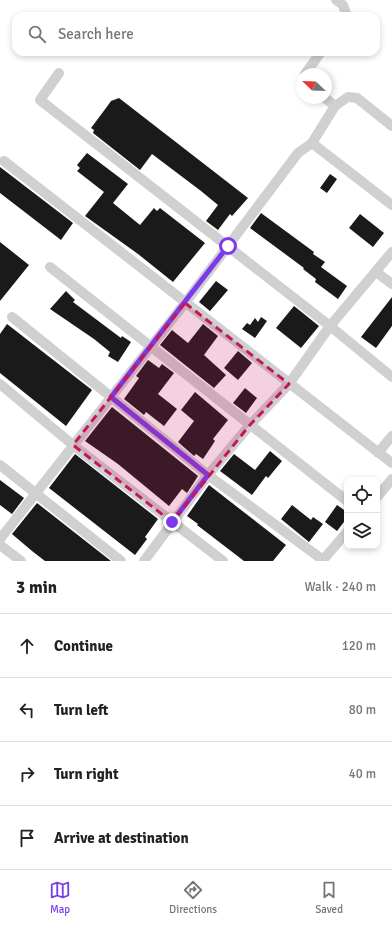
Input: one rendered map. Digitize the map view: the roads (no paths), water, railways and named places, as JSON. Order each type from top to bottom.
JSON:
[{"type":"street","points":[[336,0],[343,6],[345,12]]},
{"type":"street","points":[[309,68],[318,56]]},
{"type":"street","points":[[59,73],[40,100],[330,326],[392,377]]},
{"type":"street","points":[[0,539],[185,303],[298,153],[312,143],[335,106],[348,97],[357,98],[392,126]]},
{"type":"street","points":[[312,143],[392,205]]},
{"type":"street","points":[[4,161],[378,454],[392,463]]},
{"type":"street","points":[[144,561],[208,475],[249,426],[289,384],[330,326],[392,252]]},
{"type":"street","points":[[50,267],[249,426],[344,499]]},
{"type":"street","points":[[376,272],[392,284]]},
{"type":"street","points":[[12,317],[208,475],[323,561],[344,536]]},
{"type":"street","points":[[0,384],[73,445],[222,561]]},
{"type":"street","points":[[378,454],[392,436]]},
{"type":"street","points":[[0,465],[121,561]]},
{"type":"street","points":[[380,493],[392,479]]},
{"type":"street","points":[[0,545],[21,561]]}]
